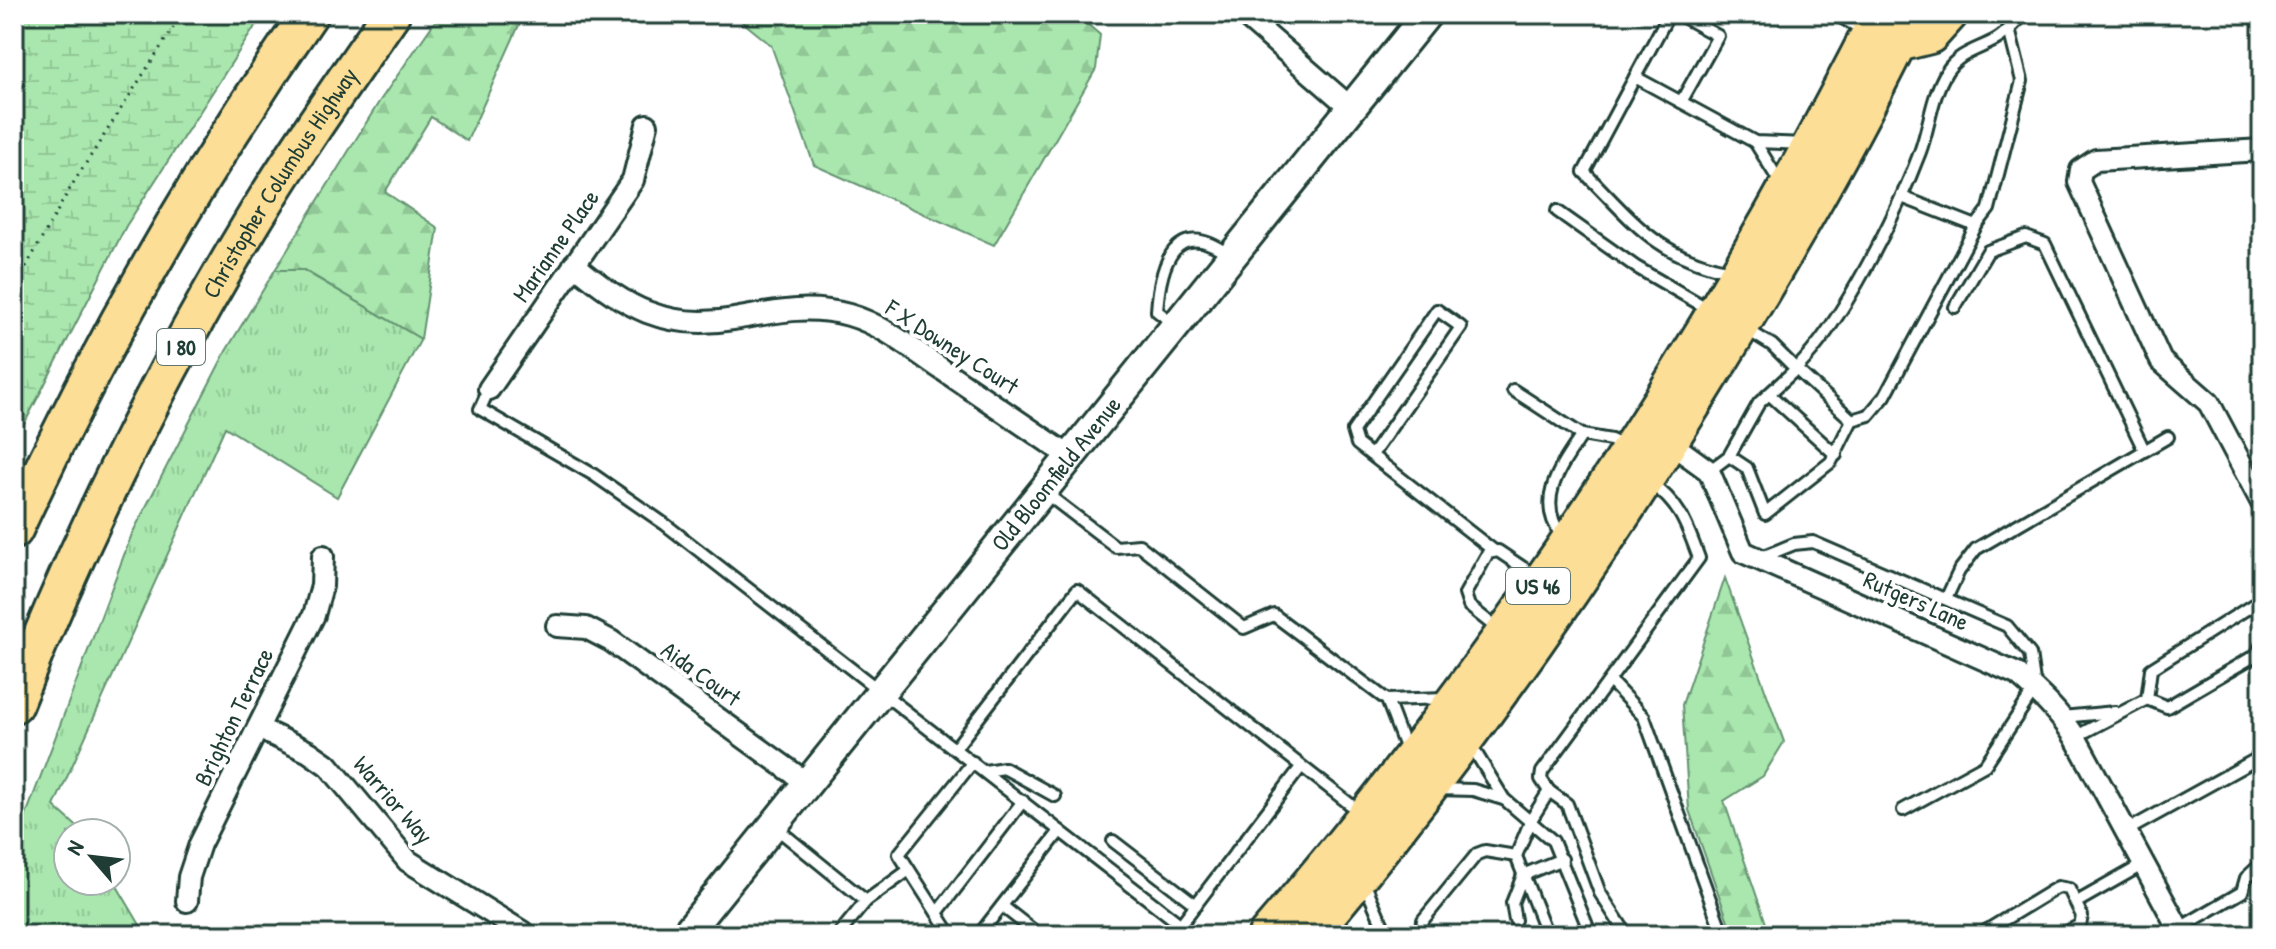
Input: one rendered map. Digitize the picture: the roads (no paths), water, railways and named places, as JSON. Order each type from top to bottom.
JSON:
[{"type":"highway","points":[[14,530],[129,298],[197,183],[309,14]]},
{"type":"highway","name":"Christopher Columbus Highway","points":[[14,704],[78,552],[189,333],[254,219],[391,14]]},
{"type":"highway","points":[[1890,26],[1930,35],[1949,14]]},
{"type":"highway","name":"US 46","points":[[1267,935],[1365,816],[1504,634],[1568,544],[1638,465],[1669,442],[1728,320],[1740,273],[1811,144],[1890,26]]},
{"type":"highway","name":"US 46","points":[[1323,932],[1361,875],[1468,739],[1728,320],[1853,131],[1890,26]]},
{"type":"street","points":[[1243,14],[1351,108]]},
{"type":"street","name":"Old Bloomfield Avenue","points":[[685,935],[1427,14]]},
{"type":"street","name":"Marianne Place","points":[[489,389],[633,180],[647,125]]},
{"type":"street","points":[[2262,150],[2116,157],[2086,164],[2079,176],[2083,196],[2161,361],[2209,403],[2262,503]]},
{"type":"street","name":"F X Downey Court","points":[[574,264],[610,295],[631,307],[677,321],[731,320],[799,308],[828,310],[869,322],[1069,456]]},
{"type":"street","points":[[1669,442],[1709,471]]},
{"type":"street","name":"Rutgers Lane","points":[[1709,471],[1743,552],[2017,674],[2035,689],[2062,717],[2075,737],[2180,932]]},
{"type":"street","name":"Brighton Terrace","points":[[187,901],[189,877],[200,844],[314,615],[322,586],[323,556]]},
{"type":"street","name":"Aida Court","points":[[557,626],[586,628],[611,641],[807,783]]},
{"type":"street","name":"Warrior Way","points":[[258,728],[309,752],[329,766],[408,861],[527,935]]},
{"type":"lane","points":[[1669,14],[1584,172],[1663,248],[1693,263],[1740,273]]},
{"type":"lane","points":[[1678,14],[1718,36],[1681,102]]},
{"type":"lane","points":[[1835,14],[1890,26]]},
{"type":"lane","points":[[1709,471],[1729,456],[1759,403],[1820,346],[1902,197],[1922,148],[1933,100],[1946,73],[1967,52],[1998,38],[2024,14]]},
{"type":"lane","points":[[1729,456],[1747,468],[1765,514],[1831,462],[1852,420],[1869,415],[1885,396],[1995,194],[2022,81],[2009,29]]},
{"type":"lane","points":[[1635,77],[1755,142],[1811,144]]},
{"type":"lane","points":[[1755,142],[1785,191]]},
{"type":"lane","points":[[1902,197],[1976,226]]},
{"type":"lane","points":[[1557,211],[1636,267],[1772,345],[1852,420]]},
{"type":"lane","points":[[1955,307],[1988,251],[2026,237],[2045,244],[2144,450]]},
{"type":"lane","points":[[1175,325],[1157,311],[1162,271],[1174,250],[1201,240],[1211,241],[1231,256]]},
{"type":"lane","points":[[1372,455],[1461,327],[1437,310],[1353,431],[1357,444],[1493,550],[1542,580]]},
{"type":"lane","points":[[489,389],[480,409],[594,475],[642,509],[956,747],[1188,932],[1196,905],[1301,767]]},
{"type":"lane","points":[[1513,390],[1582,435],[1611,440],[1682,511],[1699,558],[1546,763],[1541,779],[1549,791],[1567,804],[1600,893],[1627,935]]},
{"type":"lane","points":[[1769,394],[1836,455]]},
{"type":"lane","points":[[1568,544],[1554,526],[1551,482],[1582,435]]},
{"type":"lane","points":[[1946,599],[1959,571],[1976,549],[2168,437]]},
{"type":"lane","points":[[1041,490],[1116,547],[1139,545],[1244,628],[1274,615],[1387,700],[1409,758]]},
{"type":"lane","points":[[1758,559],[1794,544],[1813,542],[2007,626],[2030,654],[2035,689],[1985,765],[1903,810]]},
{"type":"lane","points":[[1493,550],[1465,594],[1469,606],[1504,634]]},
{"type":"lane","points":[[956,747],[1077,590],[1365,816]]},
{"type":"lane","points":[[2147,699],[2151,669],[2256,603],[2262,613]]},
{"type":"lane","points":[[2075,737],[2147,699],[2167,707],[2256,655],[2262,644]]},
{"type":"lane","points":[[1610,681],[1644,717],[1723,935]]},
{"type":"lane","points":[[1387,700],[1456,697]]},
{"type":"lane","points":[[2062,717],[2121,711]]},
{"type":"lane","points":[[1468,739],[1504,799],[1549,835],[1562,859],[1591,935]]},
{"type":"lane","points":[[2126,831],[2262,756]]},
{"type":"lane","points":[[951,935],[899,854],[973,762]]},
{"type":"lane","points":[[985,771],[1004,768],[1055,796]]},
{"type":"lane","points":[[1430,789],[1473,790],[1504,799]]},
{"type":"lane","points":[[1547,935],[1516,856],[1531,820],[1549,791]]},
{"type":"lane","points":[[937,913],[1023,801]]},
{"type":"lane","points":[[774,825],[866,901]]},
{"type":"lane","points":[[979,935],[1060,831]]},
{"type":"lane","points":[[1113,841],[1196,905]]},
{"type":"lane","points":[[1421,935],[1423,920],[1477,854],[1485,851],[1516,856]]},
{"type":"lane","points":[[1515,920],[1512,903],[1523,875],[1562,859]]},
{"type":"lane","points":[[2180,932],[2242,892],[2246,878],[2262,863]]},
{"type":"lane","points":[[2077,902],[2142,865]]},
{"type":"lane","points":[[838,935],[866,901],[909,870]]},
{"type":"lane","points":[[1361,875],[1387,935]]},
{"type":"lane","points":[[1979,935],[2058,887],[2069,889],[2082,916],[2080,925],[2061,935]]},
{"type":"lane","points":[[1002,906],[1039,935]]},
{"type":"lane","points":[[2254,935],[2262,927]]}]
